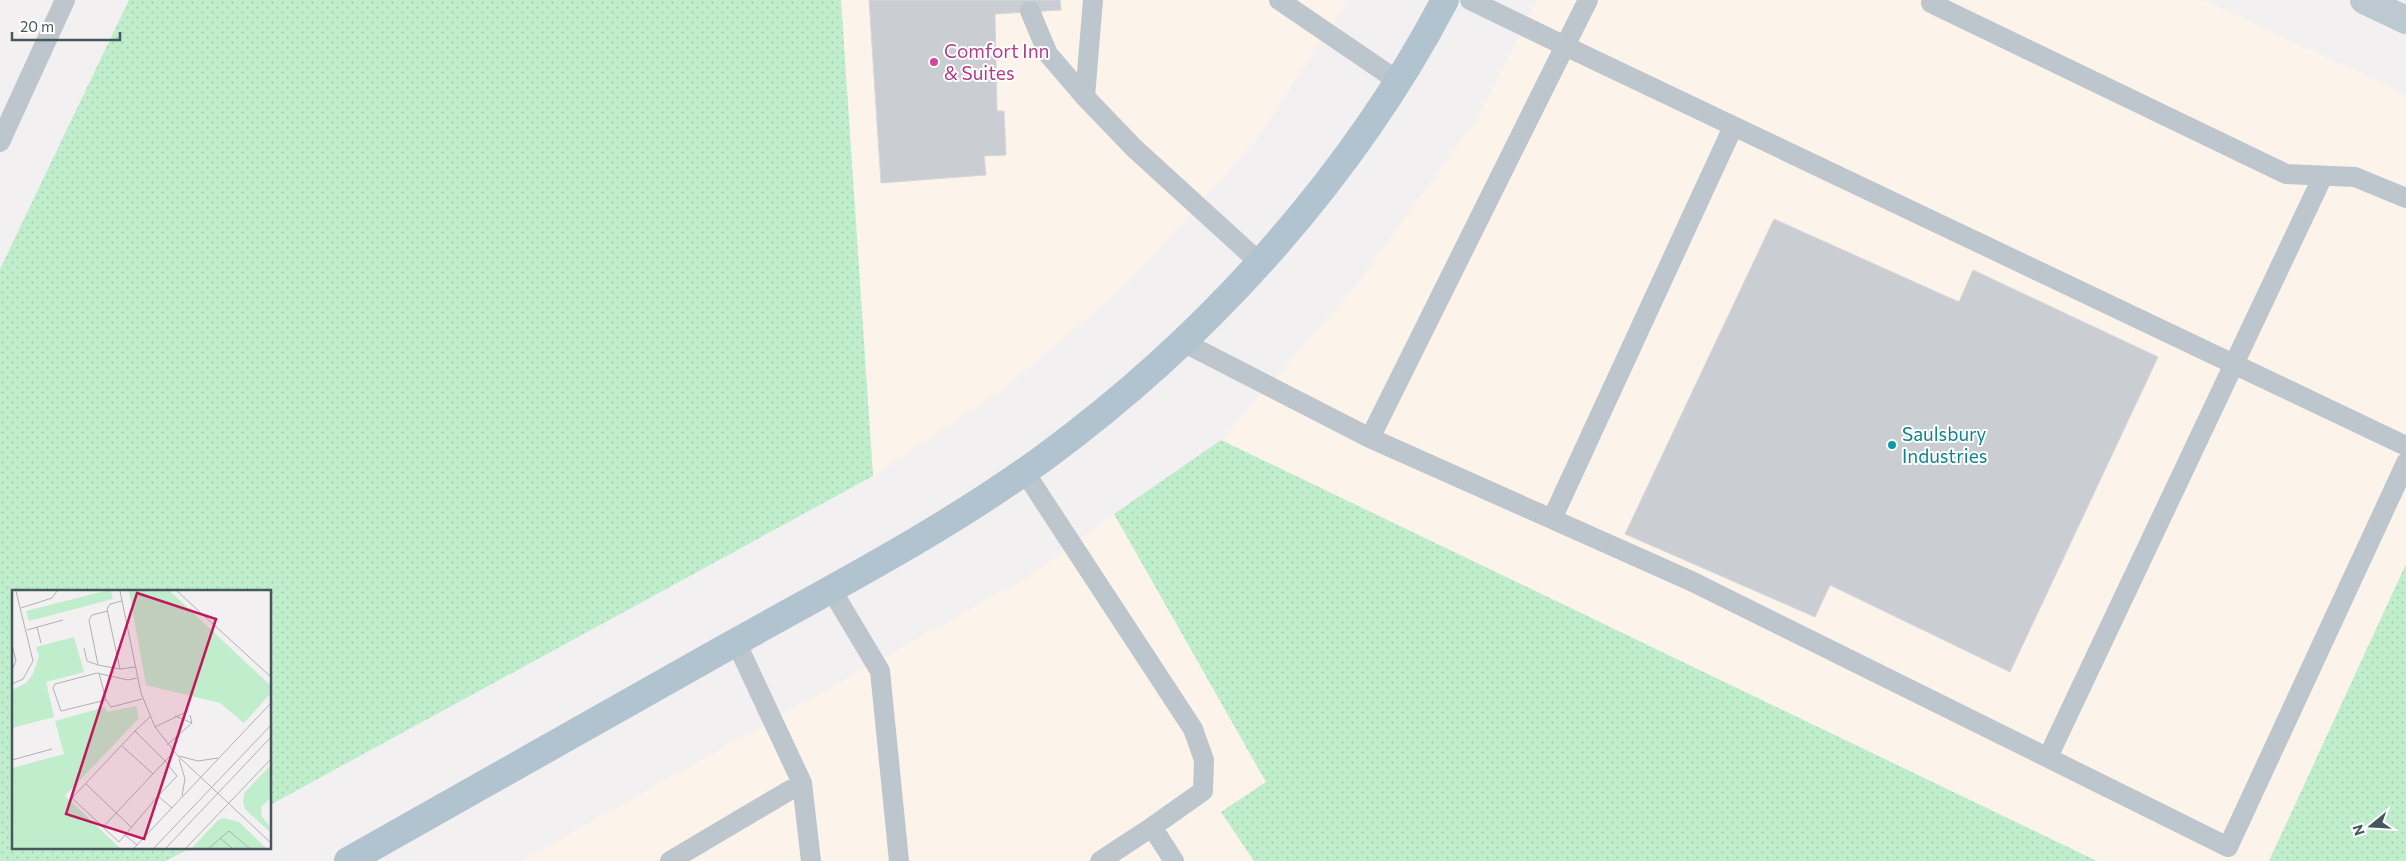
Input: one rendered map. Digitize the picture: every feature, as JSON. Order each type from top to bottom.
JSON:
[{"type":"main road","points":[[348,861],[940,526],[1024,471],[1110,406],[1182,341],[1260,263],[1321,190],[1398,82],[1421,46],[1445,0]]},
{"type":"main road","points":[[2364,0],[2406,20]]},
{"type":"lane","points":[[0,142],[65,0]]},
{"type":"lane","points":[[1085,97],[1093,0]]},
{"type":"lane","points":[[1279,0],[1398,82]]},
{"type":"lane","points":[[1470,0],[2406,446]]},
{"type":"lane","points":[[1370,438],[1588,0]]},
{"type":"lane","points":[[1930,1],[2286,174],[2355,177],[2406,198]]},
{"type":"lane","points":[[1030,11],[1048,54],[1085,97],[1134,148],[1260,263]]},
{"type":"lane","points":[[1552,519],[1734,127]]},
{"type":"lane","points":[[2048,758],[2323,176]]},
{"type":"lane","points":[[1182,341],[1370,438],[1691,581],[2228,846],[2406,463]]},
{"type":"lane","points":[[1024,471],[1192,729],[1204,760],[1203,791],[1100,861]]},
{"type":"lane","points":[[831,589],[880,671],[899,861]]},
{"type":"lane","points":[[736,642],[802,783],[811,861]]},
{"type":"lane","points":[[670,861],[802,783]]},
{"type":"lane","points":[[1152,827],[1174,861]]},
{"type":"shaded area","points":[[841,0],[1348,0],[1257,139],[1128,283],[1006,387],[873,476]]},
{"type":"shaded area","points":[[1537,0],[2203,0],[2406,94],[2406,564],[2269,861],[2097,861],[1221,440],[1357,284],[1480,114]]},
{"type":"shaded area","points":[[1114,514],[1266,782],[1221,812],[1254,861],[521,861],[1029,576]]},
{"type":"green space","points":[[129,0],[841,0],[873,476],[271,804],[271,590],[12,590],[12,848],[190,848],[166,861],[0,861],[0,269]]},
{"type":"green space","points":[[1221,440],[2097,861],[1254,861],[1221,812],[1266,782],[1114,514]]},
{"type":"green space","points":[[2406,564],[2406,861],[2269,861]]},
{"type":"building","name":"Comfort Inn & Suites","points":[[869,0],[1060,0],[1061,10],[995,14],[997,111],[1004,111],[1006,155],[984,156],[986,175],[881,183]]},
{"type":"building","name":"Saulsbury Industries","points":[[1774,219],[1959,302],[1973,270],[2158,357],[2010,672],[1830,585],[1815,617],[1625,534]]},
{"type":"place","name":"Comfort Inn & Suites","points":[[934,62]]},
{"type":"place","name":"Saulsbury Industries","points":[[1892,445]]}]
